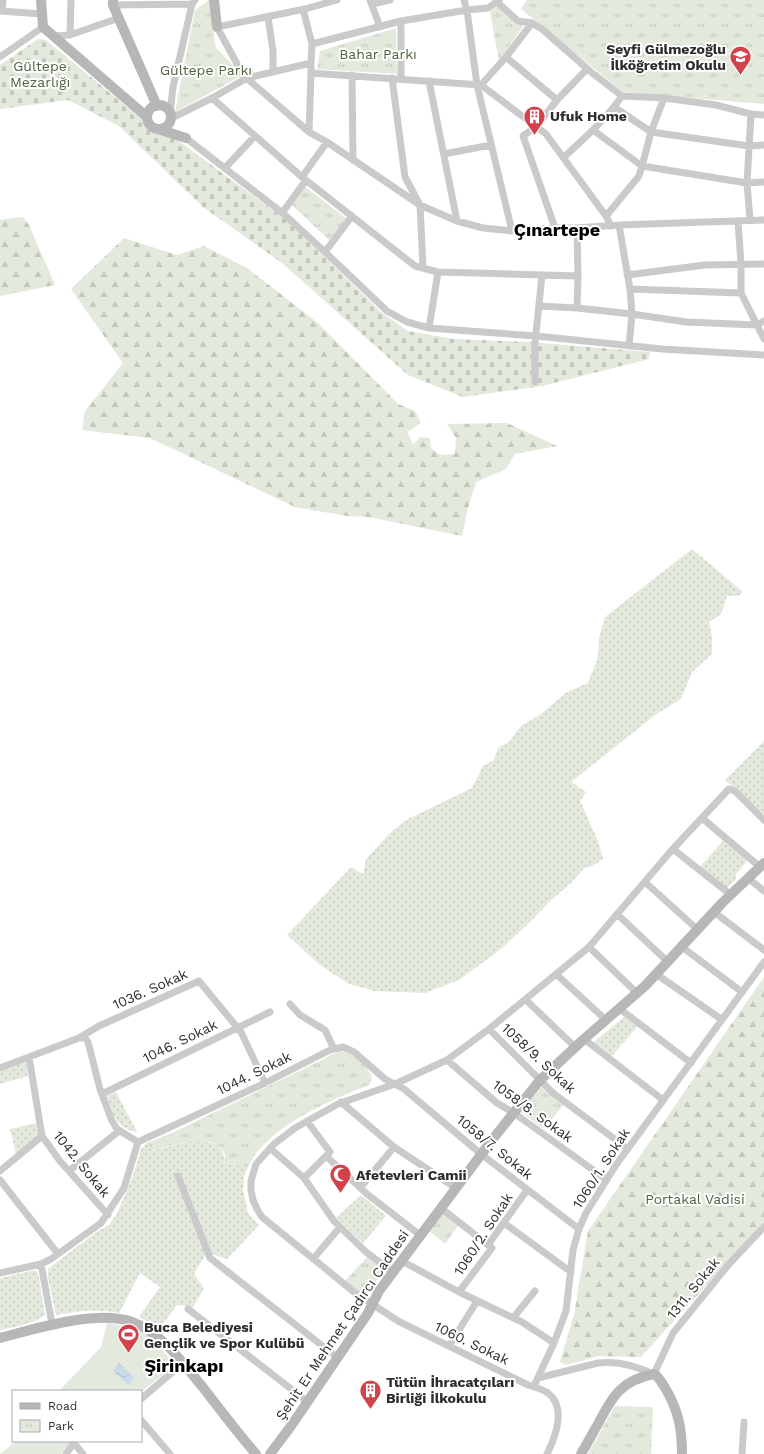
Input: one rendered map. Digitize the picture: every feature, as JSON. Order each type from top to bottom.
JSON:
[{"type":"main road","points":[[41,0],[43,27],[147,117]]},
{"type":"main road","points":[[214,0],[216,27]]},
{"type":"main road","points":[[113,3],[157,106]]},
{"type":"main road","points":[[155,106],[165,107],[170,118],[186,138],[158,129],[149,124],[147,117],[149,110],[155,106]]},
{"type":"main road","points":[[158,129],[165,127],[170,118]]},
{"type":"main road","name":"Şehit Er Mehmet Çadırcı Caddesi","points":[[270,1454],[338,1358],[393,1272],[481,1154],[540,1080],[637,993],[714,912],[762,865]]},
{"type":"main road","points":[[0,1338],[52,1324],[98,1318],[131,1321],[157,1335],[183,1363],[256,1454]]},
{"type":"main road","points":[[581,1454],[616,1392],[622,1387],[644,1376],[654,1374],[658,1377],[671,1397],[677,1410],[681,1425],[682,1454]]},
{"type":"street","points":[[3,0],[1,11],[42,14]]},
{"type":"street","points":[[70,34],[71,0]]},
{"type":"street","points":[[337,0],[268,17],[216,27],[242,75],[309,132],[327,142],[420,205],[457,221],[484,228],[512,231],[619,225],[764,220]]},
{"type":"street","points":[[380,27],[371,2],[390,0]]},
{"type":"street","points":[[464,0],[491,145],[512,231]]},
{"type":"street","points":[[312,44],[401,21],[488,8],[498,1],[518,20],[532,23],[542,29],[587,69],[622,96],[664,98],[716,105],[751,114],[764,115]]},
{"type":"street","points":[[113,3],[194,2],[173,87],[170,118]]},
{"type":"street","points":[[303,9],[312,44],[310,63],[309,132]]},
{"type":"street","points":[[268,17],[273,51],[273,72]]},
{"type":"street","points":[[54,36],[70,34],[119,18]]},
{"type":"street","points":[[401,21],[401,79]]},
{"type":"street","points":[[479,85],[506,57],[532,23]]},
{"type":"street","points":[[0,57],[43,27]]},
{"type":"street","points":[[506,57],[557,100]]},
{"type":"street","points":[[170,118],[212,98],[247,78],[310,63]]},
{"type":"street","points":[[555,228],[524,136],[536,127],[557,100],[587,69]]},
{"type":"street","points":[[311,73],[479,85],[546,134],[606,216],[611,226]]},
{"type":"street","points":[[352,76],[353,160]]},
{"type":"street","points":[[392,78],[405,177],[420,205],[423,267]]},
{"type":"street","points":[[429,81],[457,221]]},
{"type":"street","points":[[564,157],[593,130],[622,96]]},
{"type":"street","points":[[212,98],[304,178],[415,266],[438,272],[578,276]]},
{"type":"street","points":[[606,216],[638,176],[651,132],[664,98]]},
{"type":"street","points":[[614,107],[651,132],[749,146],[764,145]]},
{"type":"street","points":[[750,220],[747,183],[751,114]]},
{"type":"street","points":[[593,130],[642,166],[747,183],[764,182]]},
{"type":"street","points":[[225,168],[255,136]]},
{"type":"street","points":[[186,138],[282,213],[387,312],[407,322],[429,328],[536,336],[629,346],[764,356]]},
{"type":"street","points":[[282,213],[327,142]]},
{"type":"street","points":[[444,154],[491,145]]},
{"type":"street","points":[[325,252],[352,216]]},
{"type":"street","points":[[738,221],[741,264],[741,293],[764,339]]},
{"type":"street","points":[[619,225],[630,289],[632,314],[629,346]]},
{"type":"street","points":[[577,228],[577,308]]},
{"type":"street","points":[[627,275],[704,265],[764,264]]},
{"type":"street","points":[[429,328],[438,272]]},
{"type":"street","points":[[535,382],[536,336],[542,275]]},
{"type":"street","points":[[630,289],[741,293]]},
{"type":"street","points":[[539,306],[577,308],[686,322],[757,325],[764,321]]},
{"type":"street","name":"1060. Sokak","points":[[534,1386],[528,1385],[398,1321],[354,1292],[262,1217],[255,1205],[251,1186],[253,1172],[259,1160],[270,1148],[290,1131],[341,1102],[395,1084],[447,1060],[526,1000],[589,947],[673,849],[729,789],[738,794],[764,820]]},
{"type":"street","points":[[702,818],[762,865]]},
{"type":"street","points":[[673,849],[731,895]]},
{"type":"street","points":[[748,878],[764,891]]},
{"type":"street","points":[[645,882],[698,930]]},
{"type":"street","points":[[714,912],[764,950]]},
{"type":"street","points":[[618,914],[668,962]]},
{"type":"street","points":[[589,947],[637,993]]},
{"type":"street","points":[[682,947],[742,992]]},
{"type":"street","name":"1060/1. Sokak","points":[[534,1386],[554,1343],[566,1312],[573,1250],[579,1229],[588,1209],[628,1149],[764,962]]},
{"type":"street","points":[[556,974],[606,1020]]},
{"type":"street","points":[[656,974],[721,1020]]},
{"type":"street","name":"1036. Sokak","points":[[0,1068],[79,1038],[99,1026],[199,981],[238,1028],[265,1083]]},
{"type":"street","points":[[526,1000],[575,1047]]},
{"type":"street","points":[[290,1004],[300,1014],[325,1030],[334,1049],[343,1047],[354,1052],[385,1079],[395,1084]]},
{"type":"street","points":[[620,1009],[691,1063]]},
{"type":"street","name":"1046. Sokak","points":[[102,1094],[270,1012]]},
{"type":"street","name":"1058/9. Sokak","points":[[489,1029],[553,1093],[628,1149]]},
{"type":"street","points":[[0,1273],[41,1264],[58,1254],[101,1223],[108,1215],[124,1188],[138,1142],[119,1131],[112,1121],[102,1094],[88,1042],[85,1038],[79,1038]]},
{"type":"street","points":[[584,1039],[663,1100]]},
{"type":"street","name":"1044. Sokak","points":[[138,1142],[334,1049]]},
{"type":"street","name":"1042. Sokak","points":[[29,1057],[42,1136],[69,1171],[108,1215]]},
{"type":"street","name":"1058/8. Sokak","points":[[447,1060],[497,1103],[514,1113],[607,1180]]},
{"type":"street","name":"1058/7. Sokak","points":[[395,1084],[404,1089],[481,1154],[579,1229]]},
{"type":"street","points":[[341,1102],[394,1147],[456,1188]]},
{"type":"street","points":[[304,1178],[330,1152],[307,1121]]},
{"type":"street","points":[[69,1171],[119,1131]]},
{"type":"street","points":[[0,1171],[42,1136]]},
{"type":"street","points":[[360,1188],[394,1147]]},
{"type":"street","points":[[270,1148],[304,1178],[334,1221],[366,1252],[393,1272]]},
{"type":"street","points":[[326,1156],[360,1188],[420,1235]]},
{"type":"street","points":[[178,1176],[210,1258],[338,1358]]},
{"type":"street","points":[[0,1180],[58,1254]]},
{"type":"street","name":"1060/2. Sokak","points":[[459,1292],[492,1248],[488,1245],[527,1190]]},
{"type":"street","points":[[441,1208],[488,1245]]},
{"type":"street","points":[[504,1223],[571,1272]]},
{"type":"street","points":[[313,1259],[340,1226]]},
{"type":"street","name":"1311. Sokak","points":[[654,1374],[673,1333],[729,1264],[764,1227]]},
{"type":"street","points":[[402,1261],[459,1292],[514,1318],[554,1343]]},
{"type":"street","points":[[41,1264],[52,1324]]},
{"type":"street","points":[[514,1318],[536,1291]]},
{"type":"street","points":[[449,1346],[477,1301]]},
{"type":"street","points":[[188,1309],[308,1402]]},
{"type":"street","points":[[538,1378],[607,1362],[629,1364],[654,1374]]},
{"type":"street","points":[[142,1398],[183,1363]]},
{"type":"street","points":[[534,1386],[548,1393],[553,1398],[558,1410],[555,1437],[547,1454]]},
{"type":"street","points":[[142,1421],[170,1454]]},
{"type":"street","points":[[742,1454],[744,1422]]},
{"type":"street","points":[[66,1454],[75,1442],[83,1454]]},
{"type":"green space","name":"Gültepe Parkı","points":[[209,0],[216,48],[243,75],[175,112],[195,10]]},
{"type":"green space","points":[[527,0],[764,0],[764,104],[623,92],[521,9]]},
{"type":"green space","points":[[496,6],[523,26],[499,61],[490,12]]},
{"type":"green space","name":"Bahar Parkı","points":[[396,28],[397,74],[317,69],[320,51]]},
{"type":"green space","name":"Gültepe Mezarlığı","points":[[38,39],[46,40],[156,131],[176,139],[289,222],[381,312],[408,331],[453,339],[530,342],[650,352],[649,359],[542,386],[463,397],[408,375],[282,263],[203,207],[119,126],[68,100],[0,109],[0,65]]},
{"type":"green space","points":[[304,186],[347,219],[330,241],[291,204]]},
{"type":"green space","points":[[19,217],[24,218],[29,225],[55,285],[0,296],[0,220]]},
{"type":"green space","points":[[124,238],[177,255],[204,246],[247,268],[318,323],[398,404],[415,411],[421,423],[407,432],[413,445],[420,437],[430,438],[431,448],[440,455],[455,454],[456,438],[447,424],[507,423],[557,446],[515,454],[506,469],[476,482],[468,508],[462,536],[369,517],[347,516],[295,507],[150,438],[82,430],[85,411],[123,363],[71,289]]},
{"type":"green space","points":[[692,549],[743,592],[739,596],[727,596],[721,614],[709,622],[712,637],[712,654],[692,672],[681,699],[655,715],[571,782],[586,792],[580,801],[598,841],[603,859],[592,866],[584,868],[572,882],[550,901],[501,949],[459,980],[425,993],[375,991],[349,984],[320,965],[287,935],[351,867],[363,874],[366,859],[392,831],[408,819],[472,788],[483,766],[494,760],[498,748],[509,742],[521,726],[541,714],[567,692],[588,683],[598,657],[599,638],[605,617]]},
{"type":"green space","points":[[764,741],[764,814],[725,780]]},
{"type":"green space","points":[[723,841],[746,858],[747,861],[736,874],[736,879],[727,888],[700,867]]},
{"type":"green space","name":"Portakal Vadisi","points":[[764,977],[764,1229],[722,1268],[641,1357],[599,1356],[566,1365],[560,1362],[574,1315],[588,1231]]},
{"type":"green space","points":[[624,1017],[637,1027],[612,1056],[594,1042]]},
{"type":"green space","points":[[340,1051],[345,1052],[357,1059],[368,1069],[372,1080],[369,1085],[320,1106],[285,1127],[270,1138],[258,1151],[249,1165],[225,1164],[225,1155],[221,1147],[213,1143],[203,1141],[181,1143],[153,1150],[147,1143],[174,1132]]},
{"type":"green space","points":[[26,1062],[28,1076],[0,1084],[0,1072]]},
{"type":"green space","points":[[541,1087],[564,1104],[544,1129],[521,1112]]},
{"type":"green space","points":[[116,1092],[137,1132],[124,1127],[116,1120],[107,1096]]},
{"type":"green space","points":[[36,1123],[38,1135],[16,1154],[10,1129]]},
{"type":"green space","points":[[192,1141],[215,1144],[222,1151],[225,1164],[249,1165],[244,1176],[243,1189],[248,1213],[259,1225],[227,1259],[207,1252],[194,1274],[204,1288],[193,1307],[177,1305],[160,1328],[139,1317],[160,1287],[140,1273],[119,1313],[95,1310],[56,1315],[48,1277],[48,1269],[95,1233],[109,1225],[117,1214],[134,1173],[141,1149],[147,1143],[153,1150]]},
{"type":"green space","points":[[361,1195],[386,1216],[363,1243],[337,1217]]},
{"type":"green space","points":[[442,1210],[460,1223],[445,1244],[428,1230]]},
{"type":"green space","points":[[367,1257],[379,1266],[382,1272],[366,1297],[345,1281]]},
{"type":"green space","points":[[35,1270],[38,1273],[45,1315],[30,1323],[0,1330],[0,1278]]},
{"type":"green space","name":"Buca Belediyesi Gençlik ve Spor Kulübü","points":[[107,1323],[119,1325],[130,1328],[151,1339],[175,1365],[142,1391],[142,1390],[60,1390],[101,1347]]},
{"type":"green space","points":[[615,1406],[651,1407],[653,1409],[651,1454],[588,1454]]},
{"type":"green space","points":[[15,1442],[70,1442],[61,1454],[0,1454]]},
{"type":"water","points":[[119,1363],[135,1378],[128,1385],[113,1371]]},
{"type":"place","name":"Seyfi Gülmezoğlu İlköğretim Okulu","points":[[741,76]]},
{"type":"place","name":"Ufuk Home","points":[[535,136]]},
{"type":"place","name":"Afetevleri Camii","points":[[340,1194]]},
{"type":"place","name":"Buca Belediyesi Gençlik ve Spor Kulübü","points":[[129,1354]]},
{"type":"place","name":"Tütün İhracatçıları Birliği İlkokulu","points":[[371,1410]]},
{"type":"district","name":"Çınartepe","points":[[557,229]]},
{"type":"district","name":"Şirinkapı","points":[[184,1365]]}]
